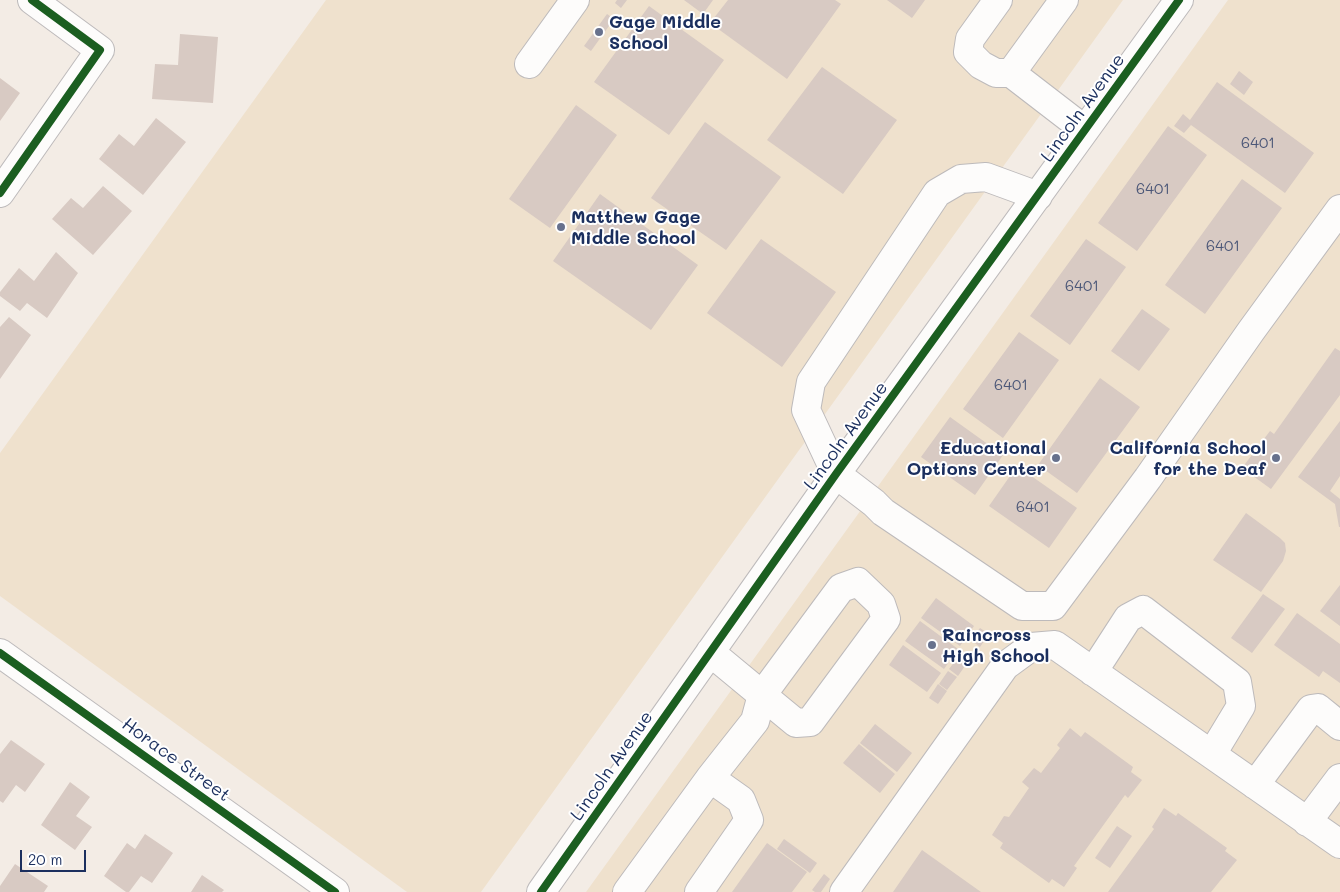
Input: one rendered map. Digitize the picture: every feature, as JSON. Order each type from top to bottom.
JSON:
[{"type":"street","points":[[0,193],[100,50],[32,0]]},
{"type":"street","points":[[529,64],[575,0]]},
{"type":"street","points":[[998,0],[970,39],[968,52],[980,65],[996,73],[1011,73],[1085,130]]},
{"type":"street","points":[[1011,73],[1064,0]]},
{"type":"street","name":"Lincoln Avenue","points":[[541,892],[836,474],[1179,0]]},
{"type":"street","points":[[1038,196],[986,176],[961,179],[937,193],[811,382],[806,410],[836,474],[884,512],[1022,606],[1053,606],[1148,478],[1251,331],[1340,209]]},
{"type":"street","points":[[627,892],[710,778],[755,721],[762,695],[841,588],[858,582],[881,604],[886,619],[810,722],[796,723],[762,695],[710,652]]},
{"type":"street","points":[[1093,672],[1128,618],[1143,610],[1237,682],[1241,706],[1212,754]]},
{"type":"street","points":[[844,892],[1005,666],[1031,647],[1055,645],[1340,844]]},
{"type":"street","name":"Horace Street","points":[[1,656],[335,892]]},
{"type":"street","points":[[1255,785],[1311,709],[1318,708],[1340,726]]},
{"type":"street","points":[[699,892],[749,820],[741,800],[710,778]]},
{"type":"street","points":[[1308,822],[1340,778]]},
{"type":"shaded area","name":"Matthew Gage Middle School","points":[[326,0],[1123,0],[481,892],[407,892],[0,596],[0,453]]},
{"type":"shaded area","name":"Educational Options Center","points":[[1228,0],[1340,0],[1340,892],[586,892]]},
{"type":"building","name":"Gage Middle School","points":[[617,0],[627,0],[621,8],[615,3]]},
{"type":"building","name":"Gage Middle School","points":[[684,0],[713,0],[703,14]]},
{"type":"building","points":[[728,0],[835,0],[841,4],[787,79],[710,23]]},
{"type":"building","points":[[887,0],[925,0],[912,18]]},
{"type":"building","points":[[649,6],[724,60],[669,135],[594,82]]},
{"type":"building","name":"Gage Middle School","points":[[607,14],[614,19],[591,51],[584,46]]},
{"type":"building","points":[[180,34],[218,37],[213,103],[152,99],[155,64],[178,65]]},
{"type":"building","points":[[822,67],[897,120],[843,194],[767,140]]},
{"type":"building","points":[[1239,71],[1253,82],[1244,95],[1230,84]]},
{"type":"building","points":[[0,78],[20,93],[0,121]]},
{"type":"building","points":[[1217,82],[1314,153],[1285,193],[1191,125],[1184,133],[1174,126],[1183,114],[1190,120]]},
{"type":"building","points":[[576,105],[617,135],[550,228],[509,199]]},
{"type":"building","points":[[156,118],[186,142],[143,195],[99,159],[119,134],[134,146]]},
{"type":"building","points":[[705,122],[781,177],[726,250],[651,198]]},
{"type":"building","points":[[1168,126],[1207,155],[1137,251],[1098,223]]},
{"type":"building","points":[[1242,179],[1282,208],[1205,314],[1165,285]]},
{"type":"building","points":[[103,186],[132,211],[93,255],[52,219],[71,198],[83,208]]},
{"type":"building","points":[[600,194],[698,265],[651,330],[553,261]]},
{"type":"building","points":[[761,239],[836,292],[782,367],[707,313]]},
{"type":"building","points":[[1086,239],[1126,267],[1070,345],[1030,316]]},
{"type":"building","points":[[56,252],[78,273],[47,318],[27,303],[20,311],[0,296],[0,292],[19,268],[34,281]]},
{"type":"building","points":[[1142,309],[1170,329],[1139,371],[1111,351]]},
{"type":"building","points":[[9,317],[31,335],[0,379],[0,327]]},
{"type":"building","name":"Educational Options Center","points":[[1019,332],[1059,360],[1003,438],[963,409]]},
{"type":"building","points":[[1335,348],[1340,351],[1340,395],[1271,489],[1242,468],[1270,431],[1274,434]]},
{"type":"building","name":"Educational Options Center","points":[[1100,378],[1140,407],[1077,493],[1038,465]]},
{"type":"building","name":"Educational Options Center","points":[[950,417],[1003,455],[975,495],[921,457]]},
{"type":"building","points":[[1340,421],[1340,476],[1330,491],[1340,499],[1339,527],[1335,504],[1298,477]]},
{"type":"building","name":"Educational Options Center","points":[[1017,466],[1077,508],[1049,548],[989,506]]},
{"type":"building","points":[[1246,513],[1285,543],[1286,551],[1283,561],[1261,592],[1213,560]]},
{"type":"building","points":[[1340,585],[1340,626],[1320,611]]},
{"type":"building","points":[[1263,594],[1285,609],[1252,653],[1231,638]]},
{"type":"building","name":"Raincross High School","points":[[936,598],[974,626],[960,646],[921,618]]},
{"type":"building","points":[[1297,613],[1340,644],[1340,683],[1323,671],[1319,677],[1274,645]]},
{"type":"building","name":"Raincross High School","points":[[920,621],[958,649],[944,669],[905,641]]},
{"type":"building","name":"Raincross High School","points":[[980,628],[989,634],[980,647],[971,640]]},
{"type":"building","name":"Raincross High School","points":[[903,645],[941,673],[927,692],[889,665]]},
{"type":"building","name":"Raincross High School","points":[[959,656],[967,663],[958,676],[949,669]]},
{"type":"building","name":"Raincross High School","points":[[948,671],[957,677],[947,690],[939,684]]},
{"type":"building","name":"Raincross High School","points":[[938,684],[947,691],[938,704],[929,698]]},
{"type":"building","points":[[875,724],[912,753],[897,772],[860,743]]},
{"type":"building","points":[[1070,728],[1081,737],[1085,732],[1133,767],[1131,772],[1142,780],[1128,798],[1125,795],[1074,866],[1077,868],[1064,887],[1052,879],[1049,883],[1000,848],[1003,843],[992,835],[1004,816],[1009,817],[1029,788],[1022,782],[1034,768],[1041,773],[1060,748],[1057,745]]},
{"type":"building","points":[[11,740],[45,764],[25,792],[16,785],[3,803],[0,801],[0,754]]},
{"type":"building","points":[[859,744],[895,774],[880,793],[843,763]]},
{"type":"building","points":[[70,782],[90,797],[76,816],[92,827],[75,850],[41,825]]},
{"type":"building","points":[[1164,808],[1176,816],[1178,813],[1227,848],[1225,851],[1237,860],[1211,892],[1108,892],[1154,829],[1152,827]]},
{"type":"building","points":[[1117,826],[1132,836],[1110,868],[1095,858]]},
{"type":"building","points":[[145,834],[173,853],[152,883],[141,876],[129,892],[126,892],[104,876],[127,843],[135,849]]},
{"type":"building","points":[[784,839],[817,863],[810,873],[777,849]]},
{"type":"building","points":[[767,843],[807,872],[792,892],[732,892]]},
{"type":"building","points":[[922,850],[981,892],[893,892]]},
{"type":"building","points":[[15,864],[48,886],[44,892],[0,892],[0,886]]},
{"type":"building","points":[[824,874],[830,879],[821,892],[815,892],[812,890]]},
{"type":"building","points":[[202,875],[224,890],[222,892],[191,892]]},
{"type":"cycle path","points":[[0,193],[100,50],[32,0]]},
{"type":"cycle path","points":[[541,892],[836,474],[1179,0]]},
{"type":"cycle path","points":[[0,653],[335,892]]},
{"type":"place","name":"Gage Middle School","points":[[599,32]]},
{"type":"place","name":"Matthew Gage Middle School","points":[[561,227]]},
{"type":"place","name":"Educational Options Center","points":[[1056,458]]},
{"type":"place","name":"California School for the Deaf","points":[[1276,458]]},
{"type":"place","name":"Raincross High School","points":[[932,645]]}]
